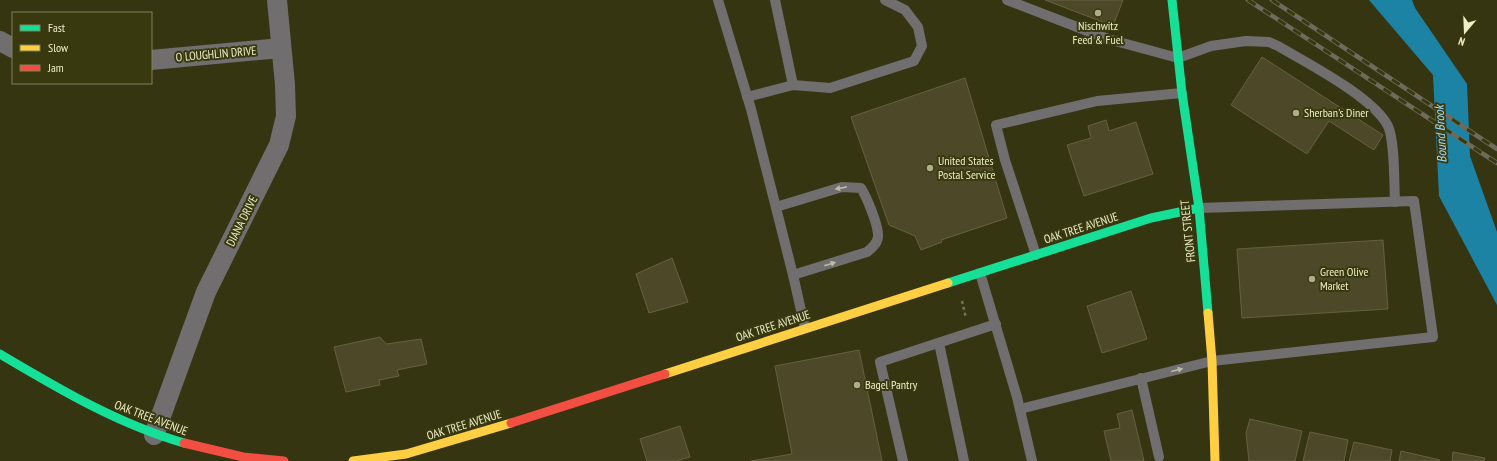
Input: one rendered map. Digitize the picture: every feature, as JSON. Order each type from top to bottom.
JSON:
[{"type":"street","name":"DIANA DRIVE","points":[[154,434],[206,292],[279,146],[286,116],[277,0]]},
{"type":"street","name":"FRONT STREET","points":[[1172,0],[1182,93],[1199,208],[1212,361],[1215,461]]},
{"type":"street","points":[[0,41],[12,47]]},
{"type":"street","name":"O LOUGHLIN DRIVE","points":[[152,60],[281,48]]},
{"type":"street","name":"OAK TREE AVENUE","points":[[353,461],[406,454],[435,447],[1152,218],[1199,208]]},
{"type":"street","name":"OAK TREE AVENUE","points":[[0,354],[103,413],[154,434],[217,452],[245,458],[284,461]]},
{"type":"lane","points":[[718,0],[747,97],[776,207],[805,328]]},
{"type":"lane","points":[[775,0],[793,85]]},
{"type":"lane","points":[[747,97],[793,85],[830,88],[914,61],[922,46],[918,27],[905,10],[885,0]]},
{"type":"lane","points":[[1007,0],[1108,39],[1178,58],[1219,44],[1261,41],[1278,46],[1334,80],[1363,100],[1388,126],[1391,143],[1395,202]]},
{"type":"lane","points":[[1036,255],[1005,160],[996,125],[1097,101],[1182,93]]},
{"type":"lane","points":[[776,207],[842,187],[861,188],[870,204],[878,236],[874,246],[867,252],[793,275]]},
{"type":"lane","points":[[1020,409],[1212,361],[1433,337],[1414,201],[1199,208]]},
{"type":"lane","points":[[980,273],[1020,409],[1032,461]]},
{"type":"lane","points":[[903,461],[880,362],[996,324]]},
{"type":"lane","points":[[939,343],[964,461]]},
{"type":"lane","points":[[1141,378],[1159,457]]},
{"type":"water","name":"Bound Brook","points":[[1369,0],[1412,0],[1415,8],[1467,84],[1470,156],[1497,232],[1497,305],[1439,196],[1433,75]]},
{"type":"building","name":"Nischwitz Feed & Fuel","points":[[1045,0],[1123,0],[1113,26]]},
{"type":"building","name":"Sherban's Diner","points":[[1262,57],[1383,135],[1374,150],[1329,121],[1307,154],[1231,105]]},
{"type":"building","name":"United States Postal Service","points":[[965,78],[1007,218],[941,240],[942,242],[921,250],[915,236],[889,225],[851,117]]},
{"type":"building","points":[[1106,120],[1109,131],[1136,122],[1153,174],[1084,196],[1067,145],[1091,138],[1088,126]]},
{"type":"building","name":"Green Olive Market","points":[[1383,240],[1388,309],[1242,318],[1237,249]]},
{"type":"building","points":[[672,258],[688,302],[649,313],[636,274]]},
{"type":"building","points":[[1131,291],[1147,339],[1102,353],[1087,306]]},
{"type":"building","points":[[380,337],[386,344],[421,339],[427,364],[397,370],[399,376],[379,380],[380,385],[346,392],[334,347]]},
{"type":"building","points":[[859,350],[882,461],[751,461],[792,454],[775,366]]},
{"type":"building","points":[[1132,410],[1144,461],[1111,461],[1104,431],[1120,428],[1117,414]]},
{"type":"building","points":[[1250,419],[1302,431],[1295,461],[1249,461],[1246,433]]},
{"type":"building","points":[[680,426],[690,457],[676,461],[647,461],[640,439]]},
{"type":"building","points":[[1310,432],[1348,440],[1344,461],[1303,461]]},
{"type":"building","points":[[1354,442],[1392,450],[1390,461],[1349,461]]},
{"type":"building","points":[[1401,451],[1440,460],[1399,461]]},
{"type":"building","points":[[1453,452],[1485,458],[1484,461],[1452,461]]},
{"type":"railway","points":[[1248,0],[1497,163]]},
{"type":"railway","points":[[1272,0],[1497,149]]},
{"type":"traffic: fast","points":[[1172,0],[1182,93],[1199,208],[1208,313]]},
{"type":"traffic: fast","points":[[948,283],[1151,218],[1199,208]]},
{"type":"traffic: fast","points":[[0,354],[67,393],[112,416],[184,443]]},
{"type":"traffic: slow","points":[[665,374],[948,283]]},
{"type":"traffic: slow","points":[[1208,313],[1212,361],[1215,461]]},
{"type":"traffic: slow","points":[[353,461],[406,454],[511,423]]},
{"type":"traffic: jam","points":[[511,423],[665,374]]},
{"type":"traffic: jam","points":[[184,443],[243,457],[284,461]]},
{"type":"place","name":"Nischwitz Feed & Fuel","points":[[1098,13]]},
{"type":"place","name":"Sherban's Diner","points":[[1296,113]]},
{"type":"place","name":"United States Postal Service","points":[[930,168]]},
{"type":"place","name":"Green Olive Market","points":[[1312,279]]},
{"type":"place","name":"Bagel Pantry","points":[[857,385]]}]
